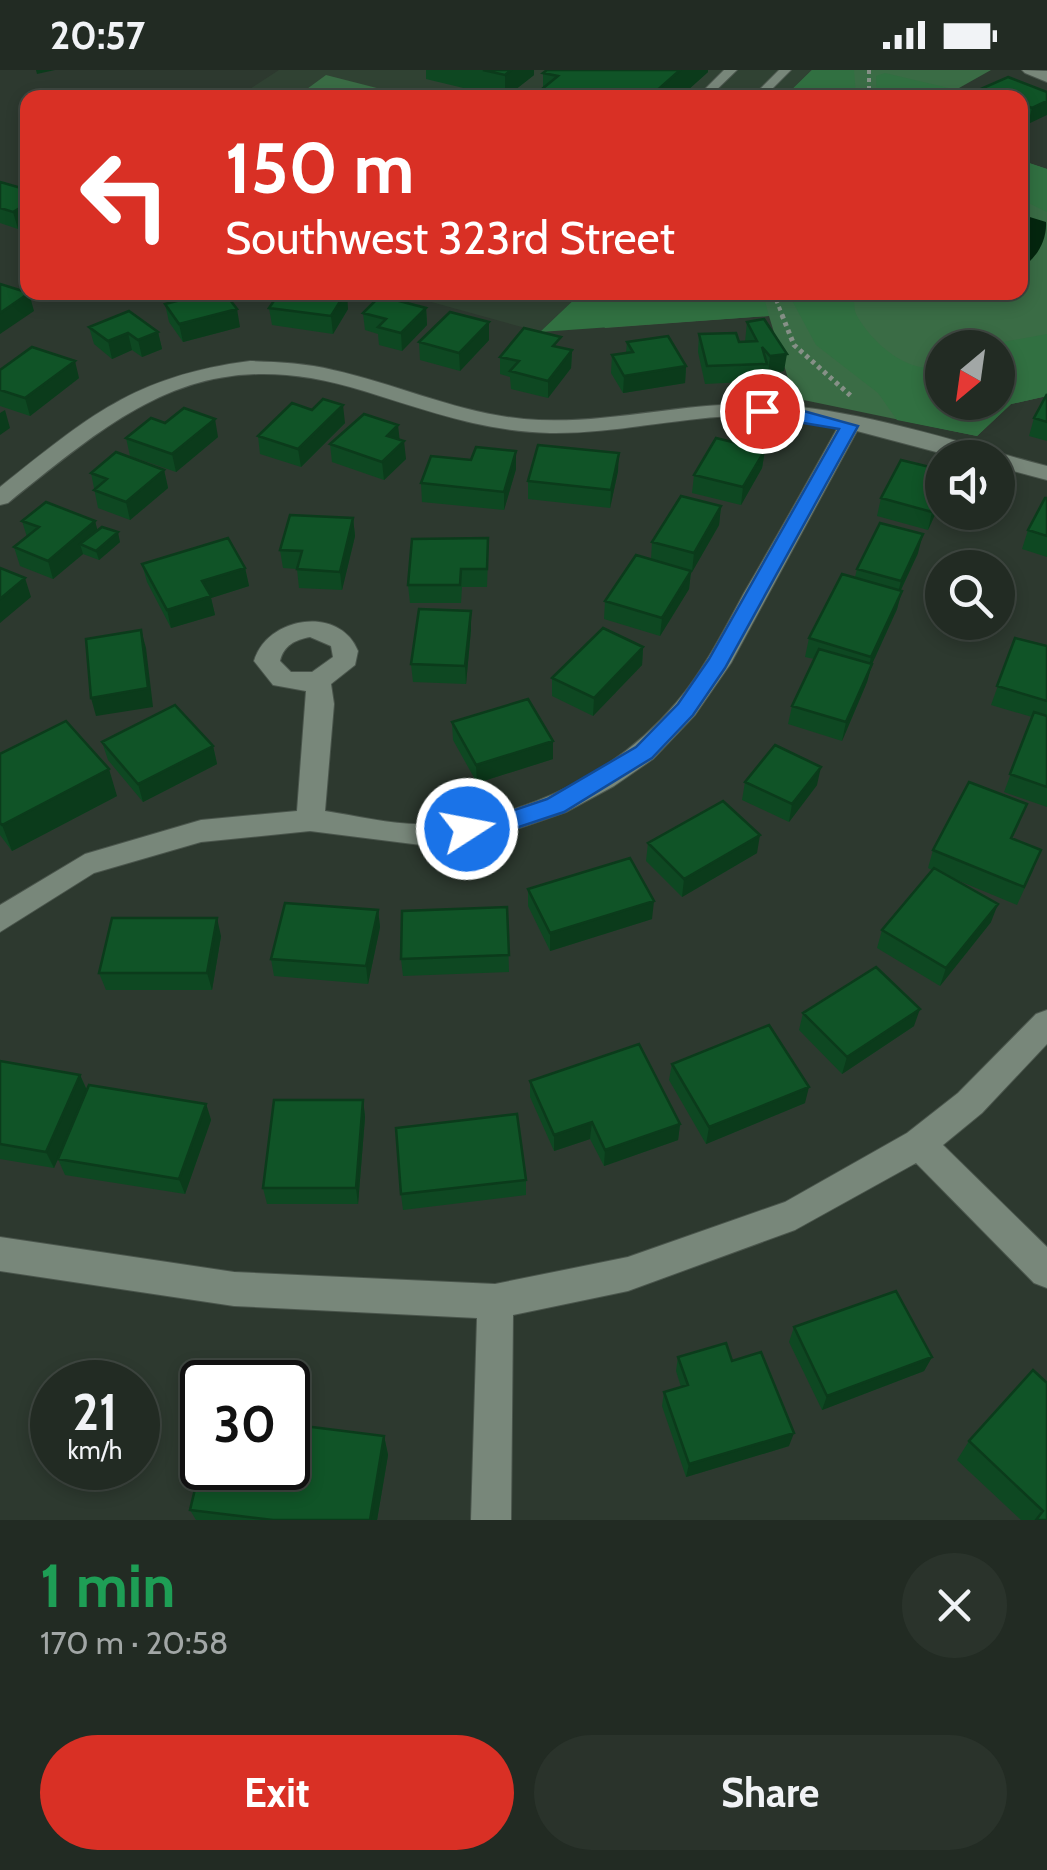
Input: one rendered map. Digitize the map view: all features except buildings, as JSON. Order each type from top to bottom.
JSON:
[{"type":"street","points":[[1030,70],[1047,77]]},
{"type":"street","points":[[0,498],[132,399],[166,382],[251,367],[313,369],[444,408],[519,425],[614,425],[736,410],[789,412],[925,444]]},
{"type":"street","points":[[0,920],[85,866],[201,831],[310,820],[430,835],[504,823],[556,806],[644,752],[686,709],[718,663],[849,426]]},
{"type":"street","points":[[1015,464],[1047,472]]},
{"type":"street","points":[[310,820],[320,704],[318,681]]},
{"type":"street","points":[[0,1254],[234,1289],[495,1301],[628,1274],[795,1214],[919,1144],[970,1103],[1047,1022]]},
{"type":"street","points":[[919,1144],[1047,1271]]},
{"type":"street","points":[[491,1520],[495,1301]]},
{"type":"lane","points":[[710,90],[731,70]]},
{"type":"lane","points":[[764,90],[785,70]]},
{"type":"path","points":[[775,300],[794,345],[849,393],[853,401],[849,426]]},
{"type":"shaded area","points":[[279,70],[812,70],[792,90],[248,90]]},
{"type":"shaded area","points":[[812,70],[991,70],[955,90],[792,90]]},
{"type":"shaded area","points":[[326,75],[385,90],[306,90]]},
{"type":"shaded area","points":[[1028,163],[1047,169],[1047,396],[1015,403],[1015,330],[925,330],[925,420],[994,420],[977,436],[794,398],[769,316],[605,328],[586,300],[1028,300]]},
{"type":"shaded area","points":[[1028,216],[1046,222],[1045,236],[1028,262]]},
{"type":"shaded area","points":[[424,300],[574,300],[540,332]]},
{"type":"green space","points":[[812,70],[854,70],[855,90],[791,90]]},
{"type":"green space","points":[[885,73],[957,90],[877,90],[876,76]]},
{"type":"green space","points":[[1028,163],[1047,169],[1047,212],[1028,203]]},
{"type":"green space","points":[[574,300],[765,300],[769,316],[540,332]]},
{"type":"green space","points":[[792,300],[854,300],[857,316],[882,347],[905,362],[925,367],[925,420],[994,420],[977,436],[897,420],[878,393],[816,345]]},
{"type":"green space","points":[[1047,334],[1047,396],[1015,403],[1015,340]]},
{"type":"route","points":[[467,829],[504,823],[556,806],[644,752],[686,709],[718,663],[849,426],[789,412],[762,411]]}]
